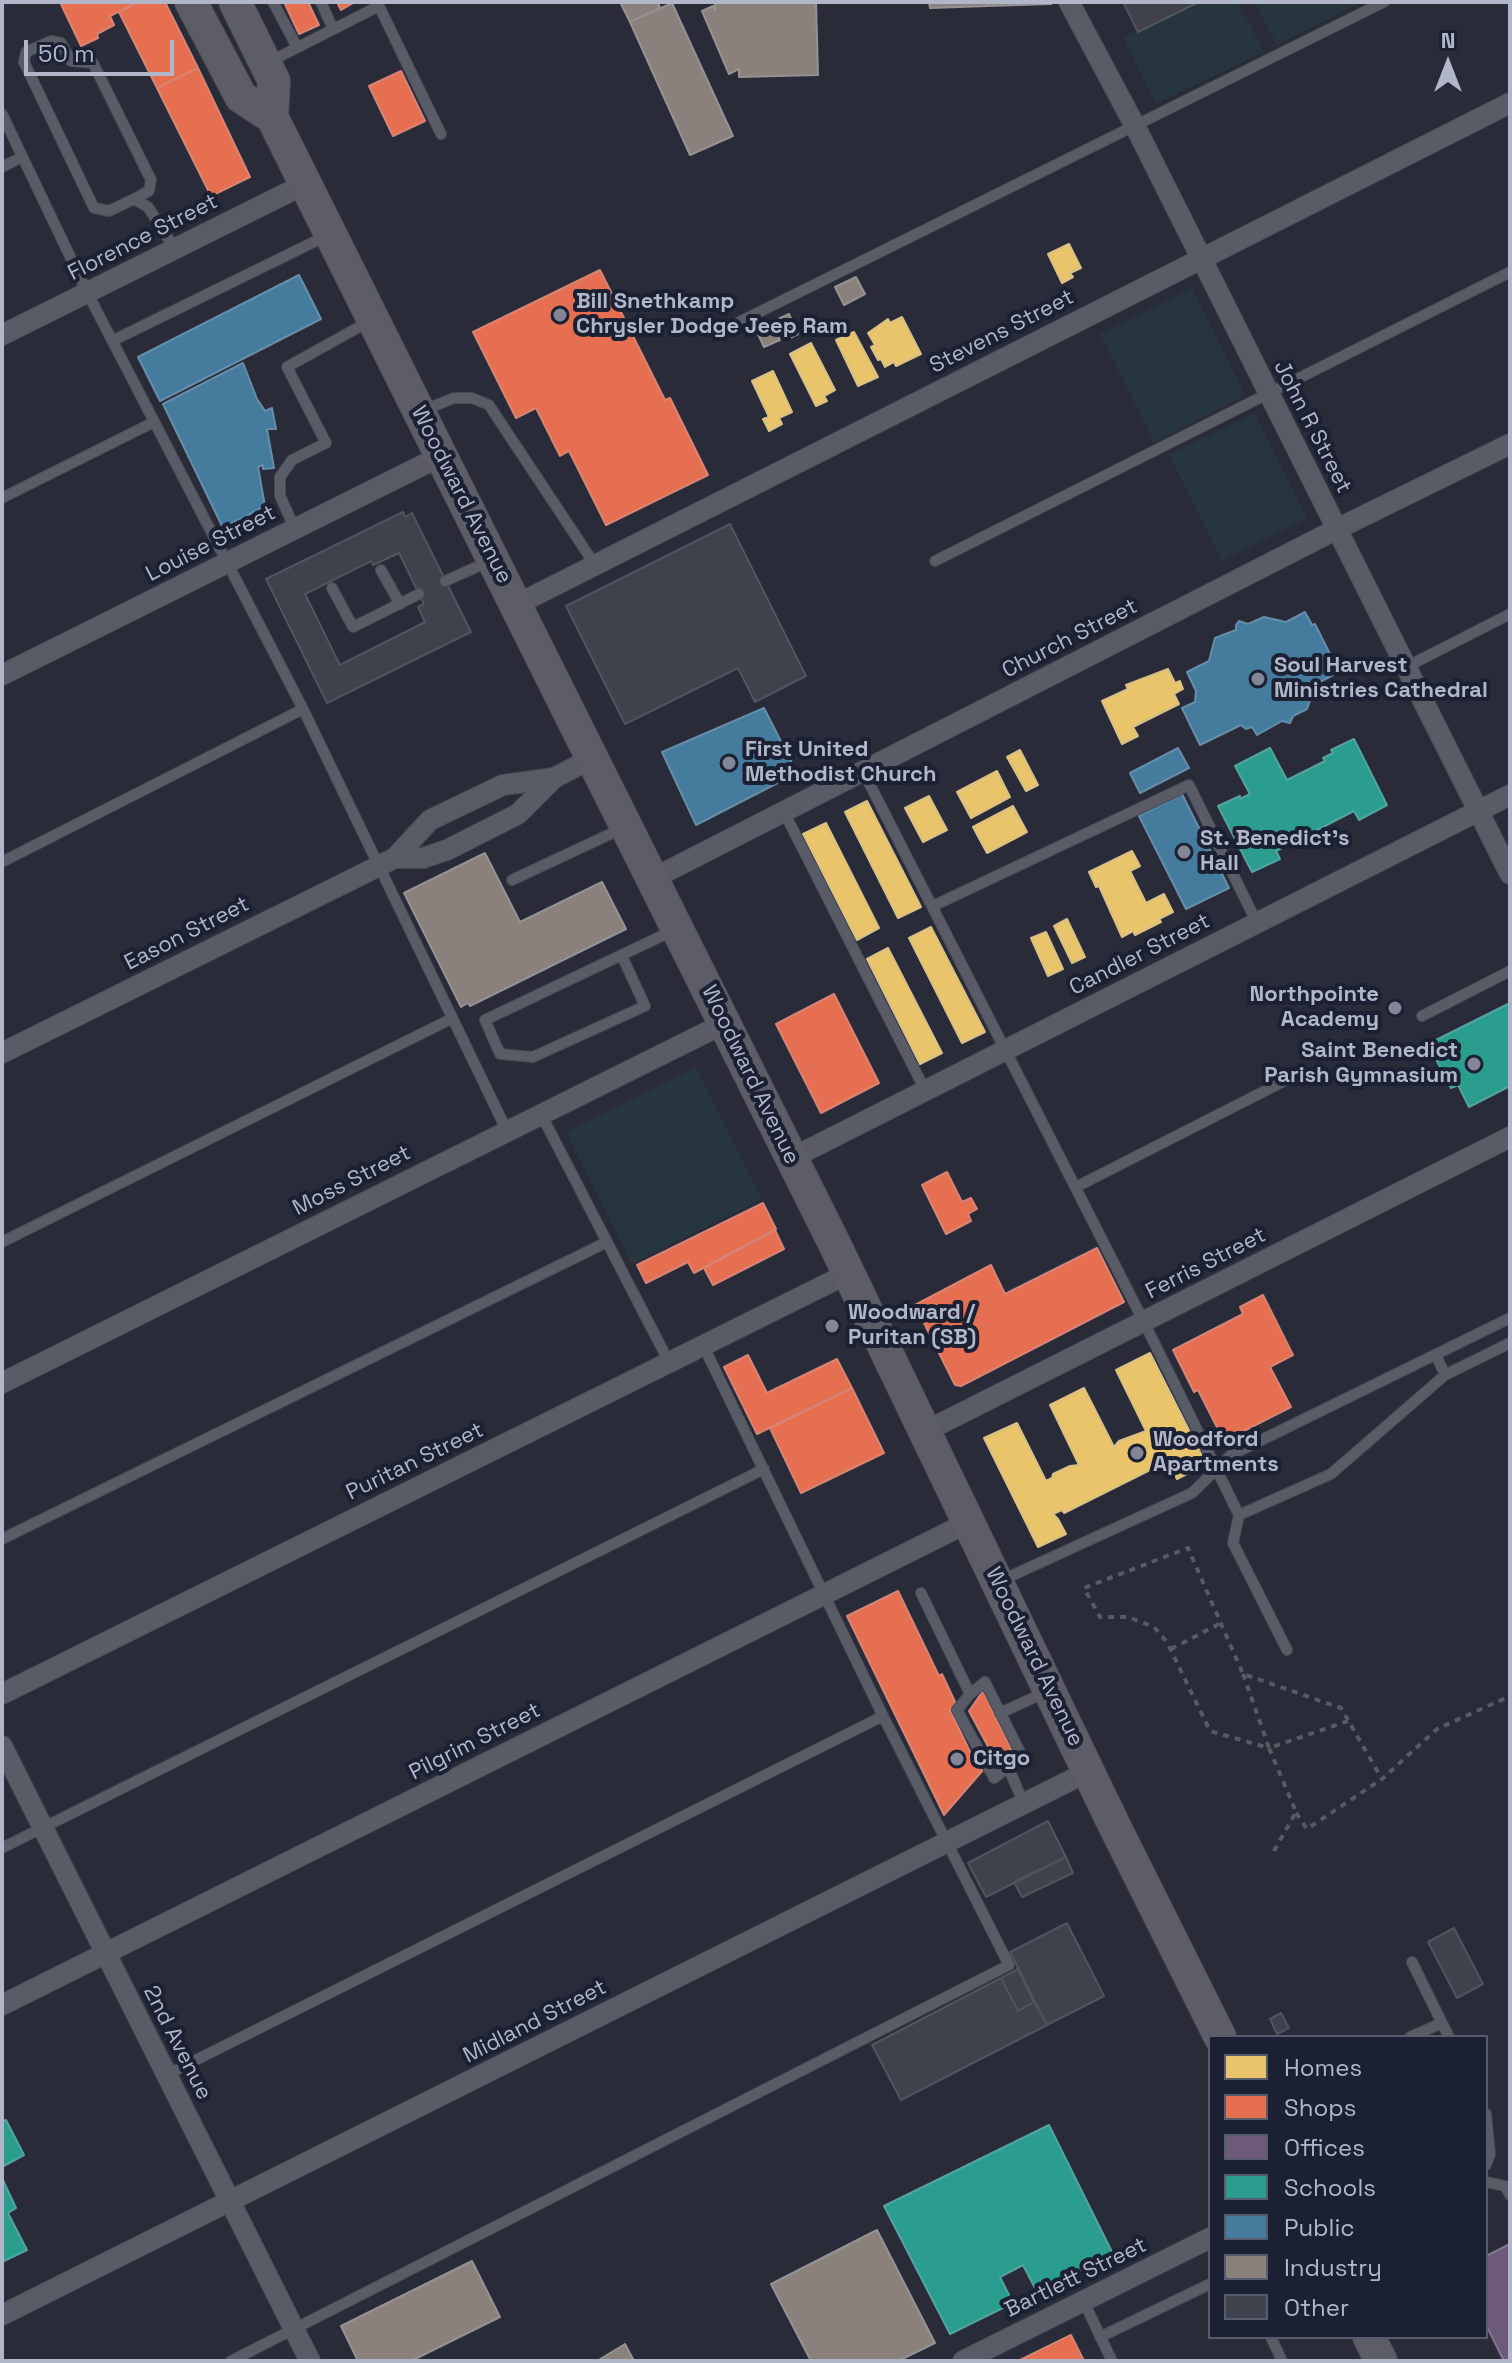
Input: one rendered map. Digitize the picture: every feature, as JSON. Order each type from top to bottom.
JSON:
[{"type":"main road","name":"Woodward Avenue","points":[[191,2],[241,97],[272,117]]},
{"type":"main road","name":"Woodward Avenue","points":[[235,2],[274,81],[272,117],[849,1273],[1219,2035]]},
{"type":"main road","points":[[1370,2339],[1381,2361]]},
{"type":"street","name":"John R Street","points":[[1069,2],[1135,126],[1510,874]]},
{"type":"street","name":"Stevens Street","points":[[516,605],[1510,103]]},
{"type":"street","name":"Florence Street","points":[[2,335],[305,184]]},
{"type":"street","name":"Church Street","points":[[652,879],[1337,529],[1510,444]]},
{"type":"street","name":"Louise Street","points":[[2,675],[441,456]]},
{"type":"street","name":"Eason Street","points":[[387,861],[423,858],[447,850],[518,814],[554,778],[592,758]]},
{"type":"street","name":"Eason Street","points":[[2,1053],[387,861],[430,820],[503,785],[554,778]]},
{"type":"street","name":"Candler Street","points":[[792,1158],[1510,795]]},
{"type":"street","name":"Moss Street","points":[[2,1383],[725,1023]]},
{"type":"street","name":"Ferris Street","points":[[924,1432],[1510,1137]]},
{"type":"street","name":"Puritan Street","points":[[2,1694],[849,1273]]},
{"type":"street","name":"Pilgrim Street","points":[[2,2005],[969,1522]]},
{"type":"street","name":"2nd Avenue","points":[[2,1746],[310,2361]]},
{"type":"street","name":"Midland Street","points":[[2,2315],[1089,1771]]},
{"type":"street","name":"Bartlett Street","points":[[963,2361],[1208,2239]]},
{"type":"lane","points":[[273,2],[286,17],[297,47]]},
{"type":"lane","points":[[725,329],[1384,2]]},
{"type":"lane","points":[[316,3],[333,29]]},
{"type":"lane","points":[[267,63],[378,4],[441,134]]},
{"type":"lane","points":[[51,41],[61,43],[71,61],[93,63],[151,180],[149,191],[134,199],[109,211],[94,208],[24,62],[26,52],[51,41]]},
{"type":"lane","points":[[2,114],[87,292],[226,564],[387,861],[451,1019],[507,1131]]},
{"type":"lane","points":[[2,167],[22,157]]},
{"type":"lane","points":[[134,199],[148,207],[175,249]]},
{"type":"lane","points":[[112,341],[331,234]]},
{"type":"lane","points":[[935,561],[1510,272]]},
{"type":"lane","points":[[295,529],[280,496],[280,477],[292,460],[326,443],[287,367],[373,319]]},
{"type":"lane","points":[[419,412],[454,398],[472,398],[489,405],[595,565]]},
{"type":"lane","points":[[2,498],[154,422]]},
{"type":"lane","points":[[445,581],[493,559]]},
{"type":"lane","points":[[381,570],[400,604]]},
{"type":"lane","points":[[332,588],[353,627],[419,594]]},
{"type":"lane","points":[[1406,667],[1510,614]]},
{"type":"lane","points":[[2,862],[303,709]]},
{"type":"lane","points":[[863,771],[1216,1467],[1239,1515],[1233,1543],[1287,1650]]},
{"type":"lane","points":[[933,906],[1189,785],[1257,923]]},
{"type":"lane","points":[[784,812],[925,1090]]},
{"type":"lane","points":[[512,880],[626,826]]},
{"type":"lane","points":[[622,956],[645,1006],[533,1057],[500,1054],[485,1020],[677,929]]},
{"type":"lane","points":[[1422,1016],[1510,971]]},
{"type":"lane","points":[[2,1242],[451,1019]]},
{"type":"lane","points":[[1076,1187],[1302,1072]]},
{"type":"lane","points":[[541,1114],[669,1362]]},
{"type":"lane","points":[[2,1539],[607,1242]]},
{"type":"lane","points":[[998,1582],[1192,1493],[1231,1455],[1510,1318]]},
{"type":"lane","points":[[1239,1515],[1331,1474],[1445,1375],[1510,1343]]},
{"type":"lane","points":[[231,2361],[1009,1965],[883,1716],[703,1345]]},
{"type":"lane","points":[[1436,1355],[1445,1375]]},
{"type":"lane","points":[[2,1848],[764,1469]]},
{"type":"lane","points":[[921,1593],[970,1694]]},
{"type":"lane","points":[[985,1682],[995,1707],[1021,1754],[994,1778],[973,1728],[957,1710],[985,1682]]},
{"type":"lane","points":[[995,1707],[1051,1690]]},
{"type":"lane","points":[[166,2075],[883,1716]]},
{"type":"lane","points":[[1008,1767],[1024,1804]]},
{"type":"lane","points":[[1412,1962],[1448,2035]]},
{"type":"lane","points":[[1415,2035],[1442,2023]]},
{"type":"lane","points":[[1488,2134],[1488,2160]]},
{"type":"lane","points":[[1488,2182],[1505,2186],[1510,2195]]},
{"type":"lane","points":[[1100,2337],[1208,2285]]},
{"type":"lane","points":[[1083,2300],[1112,2361]]},
{"type":"lane","points":[[1272,2339],[1282,2361]]},
{"type":"path","points":[[1349,1721],[1269,1748],[1210,1731],[1171,1649],[1154,1627],[1128,1617],[1100,1617],[1084,1588],[1188,1548],[1243,1674],[1269,1748],[1296,1812],[1307,1829],[1382,1779],[1437,1729],[1510,1696]]},
{"type":"path","points":[[1171,1649],[1221,1623]]},
{"type":"path","points":[[1243,1674],[1341,1708],[1382,1779]]},
{"type":"path","points":[[1274,1851],[1296,1812]]},
{"type":"shaded area","points":[[1196,2],[1238,2],[1264,52],[1156,104],[1123,37]]},
{"type":"shaded area","points":[[1255,2],[1362,2],[1277,45]]},
{"type":"shaded area","points":[[1192,288],[1245,395],[1154,442],[1100,334]]},
{"type":"shaded area","points":[[1254,413],[1307,519],[1222,561],[1169,454]]},
{"type":"shaded area","points":[[696,1067],[762,1199],[632,1264],[566,1132]]},
{"type":"building: Homes","points":[[1069,244],[1081,268],[1070,273],[1073,277],[1062,283],[1048,254]]},
{"type":"building: Homes","points":[[902,317],[921,354],[896,366],[894,362],[885,367],[871,347],[875,345],[868,333],[888,319],[890,323]]},
{"type":"building: Homes","points":[[854,332],[878,377],[858,386],[836,340]]},
{"type":"building: Homes","points":[[811,343],[835,390],[824,396],[827,401],[816,406],[790,354]]},
{"type":"building: Homes","points":[[773,371],[792,412],[779,418],[782,424],[769,431],[763,419],[769,417],[752,381]]},
{"type":"building: Homes","points":[[1168,669],[1175,683],[1180,681],[1183,689],[1174,694],[1179,704],[1133,727],[1138,736],[1122,744],[1102,701],[1128,689],[1126,685]]},
{"type":"building: Homes","points":[[1020,750],[1038,785],[1026,791],[1007,757]]},
{"type":"building: Homes","points":[[997,771],[1010,797],[971,818],[957,792]]},
{"type":"building: Homes","points":[[929,796],[947,830],[923,842],[905,808]]},
{"type":"building: Homes","points":[[867,801],[921,907],[898,918],[845,812]]},
{"type":"building: Homes","points":[[1013,806],[1027,832],[987,853],[973,827]]},
{"type":"building: Homes","points":[[826,823],[879,928],[857,940],[803,834]]},
{"type":"building: Homes","points":[[1132,851],[1140,866],[1130,871],[1146,903],[1164,894],[1173,912],[1135,935],[1133,931],[1122,937],[1099,886],[1096,887],[1089,872]]},
{"type":"building: Homes","points":[[1067,919],[1085,957],[1072,963],[1054,926]]},
{"type":"building: Homes","points":[[931,927],[985,1032],[962,1043],[909,938]]},
{"type":"building: Homes","points":[[1046,932],[1063,969],[1048,976],[1031,938]]},
{"type":"building: Homes","points":[[888,948],[942,1053],[920,1064],[867,959]]},
{"type":"building: Homes","name":"Woodford Apartments","points":[[1150,1353],[1206,1464],[1177,1479],[1166,1458],[1160,1461],[1160,1465],[1064,1513],[1062,1510],[1053,1514],[1066,1534],[1038,1547],[984,1438],[1017,1423],[1046,1481],[1053,1474],[1079,1465],[1050,1405],[1084,1388],[1114,1447],[1119,1441],[1146,1431],[1116,1370]]},
{"type":"building: Shops","points":[[60,2],[138,2],[110,16],[114,25],[81,46]]},
{"type":"building: Shops","points":[[138,2],[165,2],[198,68],[157,88],[119,12]]},
{"type":"building: Shops","points":[[284,2],[308,2],[319,25],[299,34]]},
{"type":"building: Shops","points":[[337,2],[355,2],[341,10]]},
{"type":"building: Shops","points":[[198,68],[250,177],[211,196],[157,88]]},
{"type":"building: Shops","points":[[401,71],[425,121],[393,136],[369,86]]},
{"type":"building: Shops","points":[[600,270],[665,400],[670,398],[708,475],[606,525],[569,451],[560,456],[536,408],[516,418],[473,332]]},
{"type":"building: Shops","points":[[834,994],[879,1083],[821,1113],[776,1024]]},
{"type":"building: Shops","points":[[947,1172],[962,1202],[971,1198],[977,1209],[968,1214],[971,1221],[946,1234],[922,1185]]},
{"type":"building: Shops","points":[[763,1203],[776,1229],[694,1273],[688,1262],[646,1283],[637,1265]]},
{"type":"building: Shops","points":[[775,1230],[784,1249],[713,1285],[704,1268]]},
{"type":"building: Shops","points":[[1097,1248],[1124,1302],[961,1386],[955,1385],[915,1305],[991,1265],[1005,1294]]},
{"type":"building: Shops","points":[[1263,1295],[1293,1355],[1270,1367],[1291,1407],[1224,1441],[1173,1350],[1243,1314],[1240,1307]]},
{"type":"building: Shops","points":[[748,1355],[767,1393],[837,1359],[852,1388],[757,1434],[724,1367]]},
{"type":"building: Shops","points":[[852,1388],[884,1453],[801,1493],[770,1428]]},
{"type":"building: Shops","points":[[898,1591],[939,1676],[942,1674],[957,1706],[950,1710],[975,1762],[983,1770],[944,1815],[847,1616]]},
{"type":"building: Shops","points":[[983,1691],[1012,1751],[999,1767],[969,1711]]},
{"type":"building: Shops","points":[[1071,2335],[1084,2361],[1018,2361]]},
{"type":"building: Offices","points":[[1508,2245],[1510,2249],[1510,2361],[1504,2361],[1488,2329],[1488,2255]]},
{"type":"building: Schools","points":[[1354,739],[1387,805],[1359,820],[1354,811],[1276,851],[1280,859],[1252,872],[1218,806],[1250,794],[1235,766],[1270,748],[1287,780],[1325,761],[1323,758],[1333,753],[1331,750]]},
{"type":"building: Schools","name":"Saint Benedict Parish Gymnasium","points":[[1510,1003],[1510,1086],[1469,1107],[1458,1085],[1451,1088],[1428,1044]]},
{"type":"building: Schools","points":[[6,2120],[24,2155],[2,2167],[2,2122]]},
{"type":"building: Schools","points":[[1049,2125],[1113,2254],[1037,2292],[1023,2265],[1000,2277],[1013,2303],[950,2334],[884,2206]]},
{"type":"building: Schools","points":[[2,2178],[16,2208],[8,2213],[27,2250],[2,2262]]},
{"type":"building: Public","points":[[299,275],[321,319],[160,401],[138,357]]},
{"type":"building: Public","points":[[243,363],[257,399],[265,411],[272,408],[276,429],[267,429],[274,468],[258,467],[265,506],[223,528],[163,404]]},
{"type":"building: Public","name":"Soul Harvest Ministries Cathedral","points":[[1305,612],[1312,625],[1315,624],[1332,658],[1328,660],[1335,674],[1316,684],[1307,709],[1293,716],[1290,723],[1282,721],[1257,735],[1252,727],[1246,729],[1241,725],[1200,745],[1182,708],[1195,702],[1196,691],[1187,672],[1209,661],[1215,638],[1236,630],[1239,621],[1248,624],[1264,617],[1286,622]]},
{"type":"building: Public","name":"First United Methodist Church","points":[[764,708],[797,773],[696,825],[662,752]]},
{"type":"building: Public","points":[[1178,748],[1189,768],[1140,793],[1130,773]]},
{"type":"building: Public","name":"St. Benedict's Hall","points":[[1182,794],[1229,888],[1186,909],[1139,816]]},
{"type":"building: Industry","points":[[620,2],[658,2],[660,8],[630,22]]},
{"type":"building: Industry","points":[[715,2],[816,2],[818,75],[739,77],[739,69],[729,74],[702,11],[713,6],[715,10]]},
{"type":"building: Industry","points":[[929,2],[988,2],[988,6],[930,8]]},
{"type":"building: Industry","points":[[988,2],[1050,2],[1051,4],[988,6]]},
{"type":"building: Industry","points":[[672,3],[733,136],[690,155],[630,22]]},
{"type":"building: Industry","points":[[856,277],[865,294],[844,305],[835,287]]},
{"type":"building: Industry","points":[[789,314],[798,334],[786,340],[776,320]]},
{"type":"building: Industry","points":[[772,322],[780,340],[764,347],[756,330]]},
{"type":"building: Industry","points":[[485,853],[520,922],[602,882],[626,929],[470,1006],[468,1003],[461,1007],[404,893]]},
{"type":"building: Industry","points":[[877,2230],[935,2343],[898,2361],[811,2361],[771,2284]]},
{"type":"building: Industry","points":[[472,2261],[500,2317],[411,2361],[358,2361],[341,2326]]},
{"type":"building: Industry","points":[[625,2344],[634,2361],[597,2361]]},
{"type":"building: Other","points":[[1123,2],[1199,2],[1138,32]]},
{"type":"building: Other","points":[[403,512],[405,517],[412,513],[471,632],[327,703],[266,579]],"holes":[[[399,553],[424,604],[418,607],[425,622],[340,665],[305,594],[371,561],[373,565]]]},
{"type":"building: Other","points":[[730,524],[806,676],[755,702],[738,668],[625,724],[566,606]]},
{"type":"building: Other","points":[[1048,1821],[1066,1857],[986,1897],[968,1863]]},
{"type":"building: Other","points":[[1066,1857],[1073,1873],[1022,1897],[1014,1882]]},
{"type":"building: Other","points":[[1067,1923],[1104,1996],[1047,2025],[1010,1952]]},
{"type":"building: Other","points":[[1454,1928],[1483,1984],[1457,1998],[1428,1942]]},
{"type":"building: Other","points":[[1018,1969],[1034,2002],[1018,2011],[1001,1978]]},
{"type":"building: Other","points":[[1001,1978],[1018,2011],[1034,2002],[1047,2025],[901,2100],[872,2045]]},
{"type":"building: Other","points":[[1281,2013],[1289,2028],[1277,2034],[1270,2019]]},
{"type":"place","name":"Bill Snethkamp Chrysler Dodge Jeep Ram","points":[[560,315]]},
{"type":"place","name":"Soul Harvest Ministries Cathedral","points":[[1258,679]]},
{"type":"place","name":"First United Methodist Church","points":[[729,763]]},
{"type":"place","name":"St. Benedict's Hall","points":[[1184,852]]},
{"type":"place","name":"Northpointe Academy","points":[[1395,1008]]},
{"type":"place","name":"Saint Benedict Parish Gymnasium","points":[[1474,1064]]},
{"type":"place","name":"Woodward / Puritan (SB)","points":[[832,1326]]},
{"type":"place","name":"Woodford Apartments","points":[[1137,1453]]},
{"type":"place","name":"Citgo","points":[[957,1759]]}]
